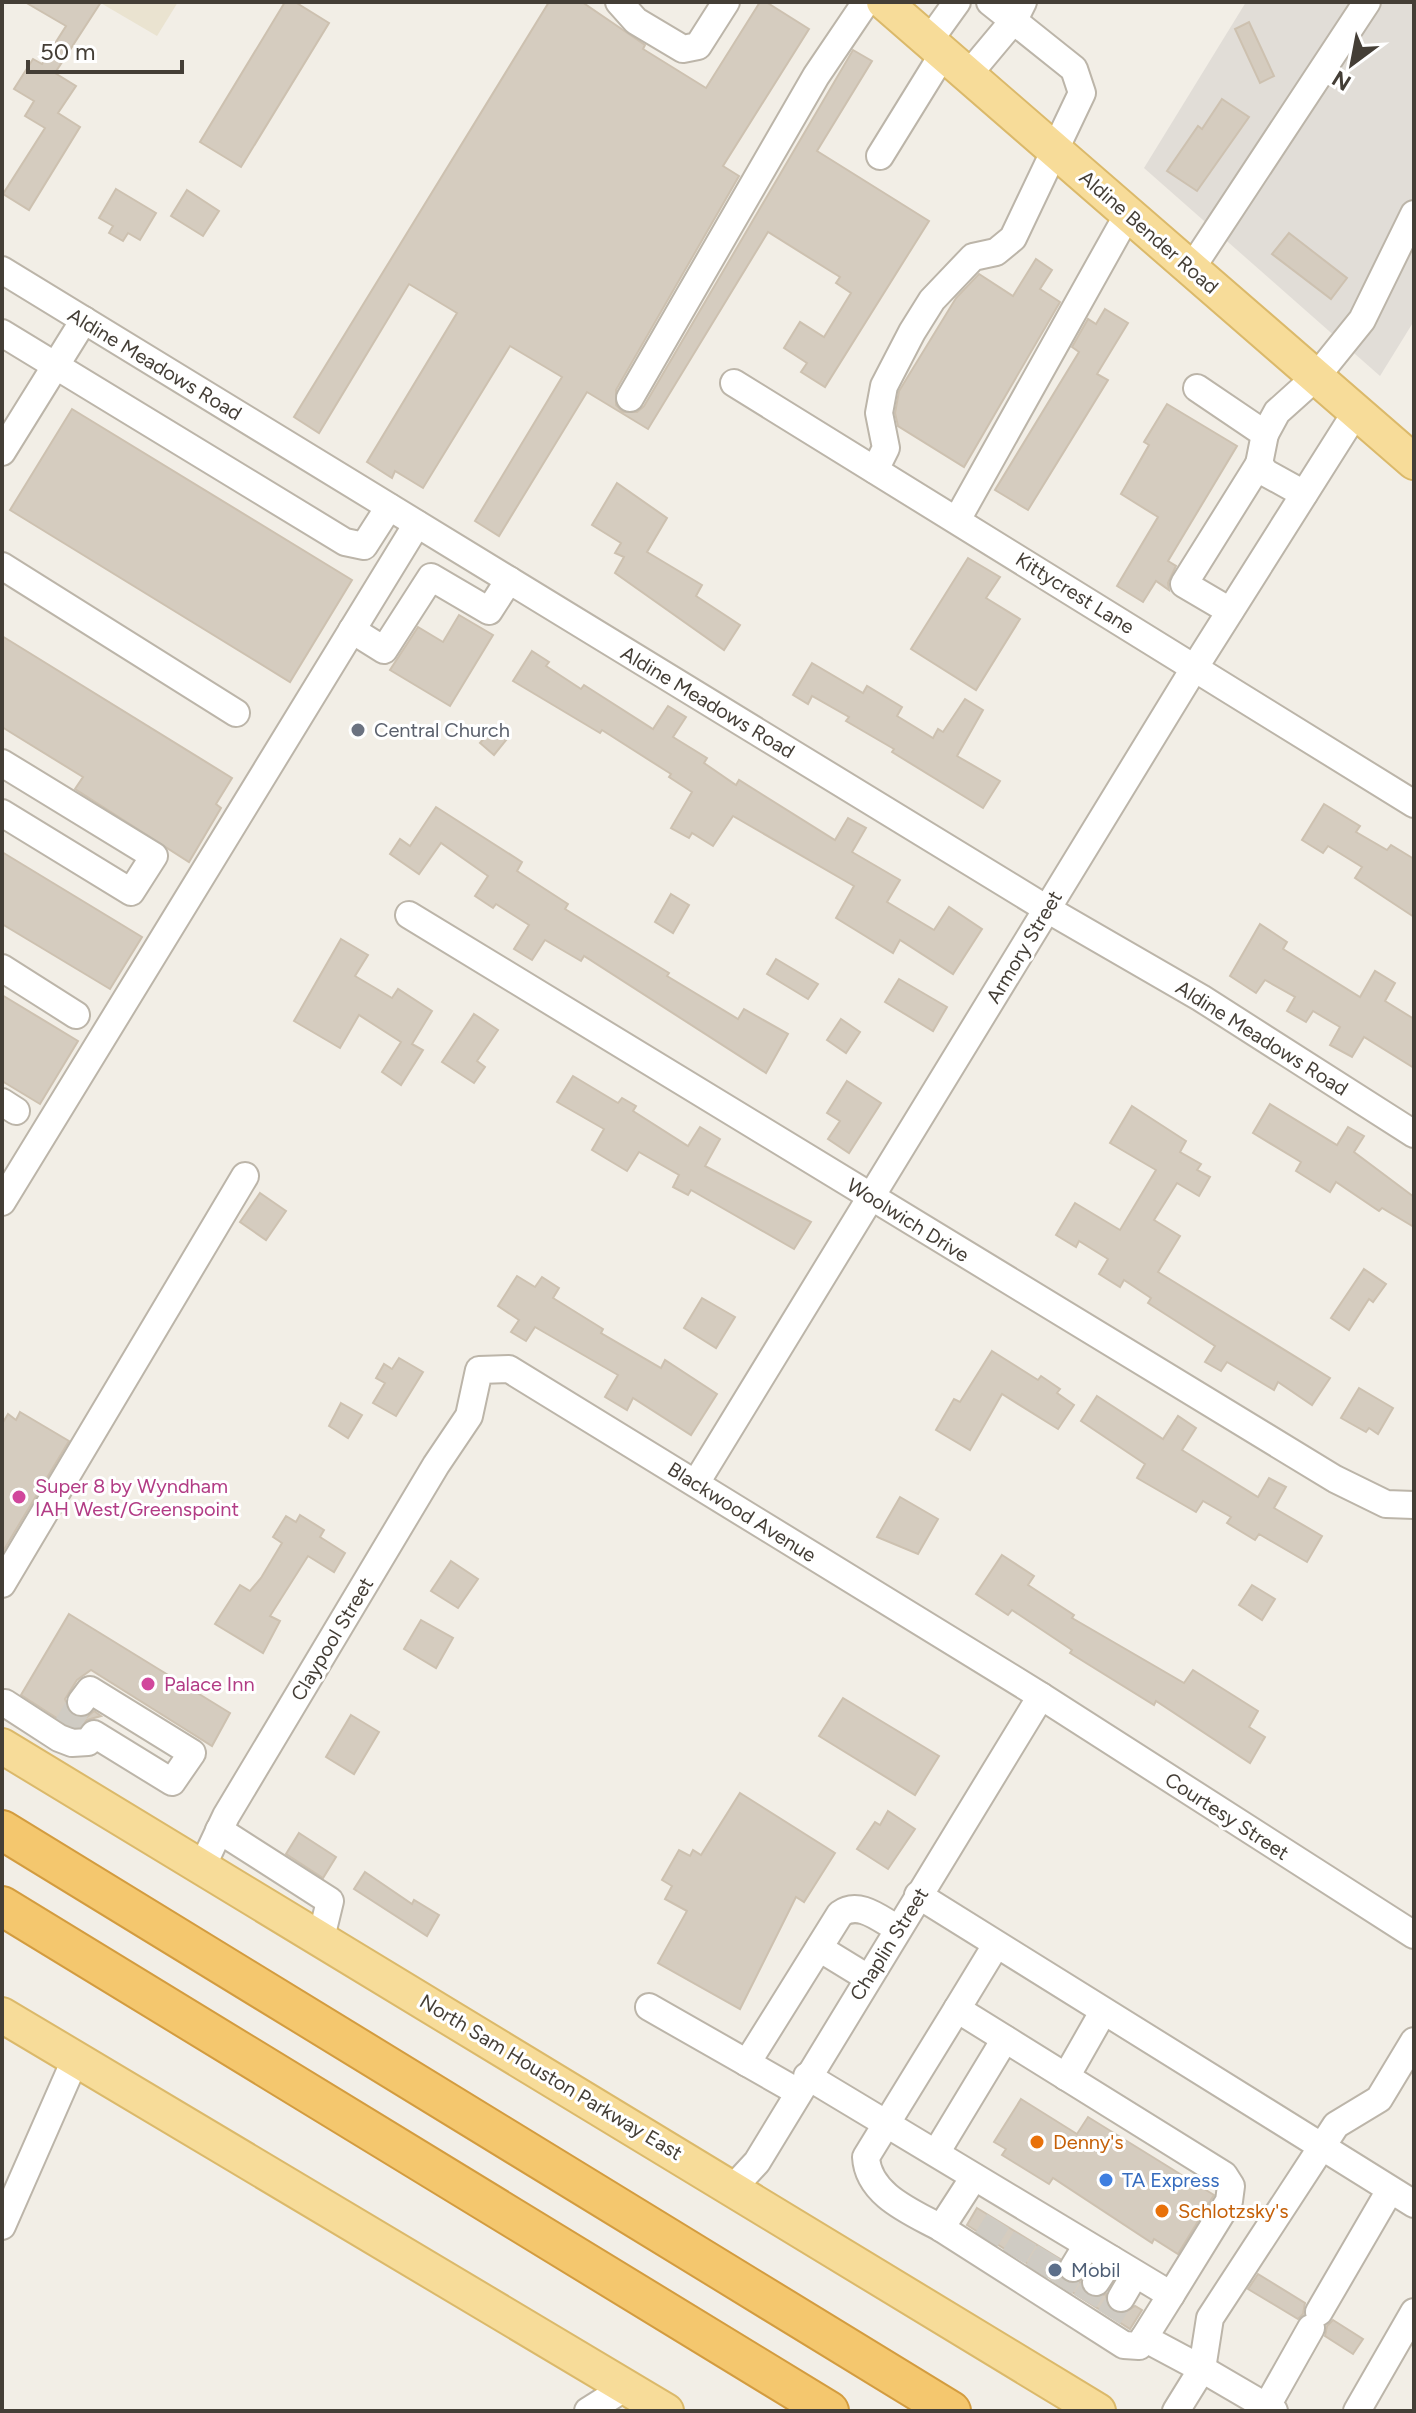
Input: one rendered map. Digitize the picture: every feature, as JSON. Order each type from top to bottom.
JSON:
[{"type":"highway","points":[[2,1830],[951,2411]]},
{"type":"highway","points":[[2,1906],[829,2411]]},
{"type":"main road","name":"Aldine Bender Road","points":[[884,2],[1414,462]]},
{"type":"main road","name":"North Sam Houston Parkway East","points":[[2,1746],[1098,2411]]},
{"type":"main road","points":[[2,2015],[666,2411]]},
{"type":"street","points":[[619,2],[636,21],[683,49],[698,46],[726,2]]},
{"type":"street","points":[[630,398],[816,76],[866,2]]},
{"type":"street","points":[[880,156],[947,56],[957,2]]},
{"type":"street","points":[[875,470],[886,448],[879,413],[884,386],[912,332],[932,300],[973,257],[996,252],[1013,238],[1082,93],[1074,69],[1018,11],[990,2]]},
{"type":"street","points":[[1191,269],[1367,2]]},
{"type":"street","points":[[947,56],[1018,11]]},
{"type":"street","points":[[957,520],[1128,214]]},
{"type":"street","points":[[1230,611],[1184,584],[1259,464],[1265,434],[1277,412],[1316,377],[1362,320],[1414,214]]},
{"type":"street","name":"Aldine Meadows Road","points":[[2,270],[1047,909],[1201,998],[1414,1134]]},
{"type":"street","points":[[2,452],[84,320]]},
{"type":"street","points":[[2,333],[345,542],[364,546],[389,507]]},
{"type":"street","name":"Kittycrest Lane","points":[[734,383],[1414,804]]},
{"type":"street","points":[[1197,388],[1265,434]]},
{"type":"street","name":"Armory Street","points":[[696,1483],[1195,667],[1356,412]]},
{"type":"street","points":[[1259,464],[1266,473],[1304,494]]},
{"type":"street","points":[[2,1202],[417,524]]},
{"type":"street","points":[[396,557],[489,611],[509,580]]},
{"type":"street","points":[[2,566],[236,713]]},
{"type":"street","points":[[352,630],[384,650],[431,577]]},
{"type":"street","points":[[2,763],[154,856],[131,892],[2,813]]},
{"type":"street","name":"Woolwich Drive","points":[[409,915],[1125,1353],[1151,1364],[1335,1479],[1386,1504],[1414,1505]]},
{"type":"street","points":[[2,968],[76,1015]]},
{"type":"street","points":[[2,1584],[245,1176]]},
{"type":"street","name":"Blackwood Avenue","points":[[469,1416],[479,1370],[509,1369],[1041,1696]]},
{"type":"street","name":"Claypool Street","points":[[202,1867],[219,1830],[436,1465],[469,1416]]},
{"type":"street","points":[[5,1703],[81,1744],[94,1734],[172,1782],[192,1753],[90,1690],[81,1702]]},
{"type":"street","name":"Chaplin Street","points":[[733,2188],[757,2162],[1041,1696]]},
{"type":"street","name":"Courtesy Street","points":[[1041,1696],[1414,1935]]},
{"type":"street","points":[[40,1769],[62,1733]]},
{"type":"street","points":[[219,1830],[330,1901],[321,1938]]},
{"type":"street","points":[[918,1895],[1320,2149],[1414,2204]]},
{"type":"street","points":[[747,2063],[847,1909],[864,1910],[898,1929]]},
{"type":"street","points":[[957,2009],[1224,2175],[1231,2186],[1229,2201],[1139,2346],[1133,2348],[1110,2315],[1062,2285],[1044,2260],[1021,2245],[993,2228],[941,2228],[885,2195],[866,2171],[866,2157],[996,1945]]},
{"type":"street","points":[[819,1948],[868,1978]]},
{"type":"street","points":[[649,2007],[747,2063],[803,2084],[886,2124],[974,2177],[993,2228],[1044,2260]]},
{"type":"street","points":[[1066,2077],[1103,2012]]},
{"type":"street","points":[[936,2153],[1005,2039]]},
{"type":"street","points":[[1176,2411],[1202,2369],[1210,2318],[1336,2125],[1379,2099],[1414,2041]]},
{"type":"street","points":[[2,2226],[75,2060]]},
{"type":"street","points":[[941,2228],[974,2177]]},
{"type":"street","points":[[1144,2338],[1271,2409],[1315,2320],[1390,2190]]},
{"type":"street","points":[[1044,2260],[1087,2245],[1171,2295]]},
{"type":"street","points":[[1062,2285],[1087,2245]]},
{"type":"street","points":[[1086,2299],[1111,2259]]},
{"type":"street","points":[[1110,2315],[1135,2274]]},
{"type":"street","points":[[1357,2411],[1414,2312]]},
{"type":"street","points":[[588,2411],[626,2387]]},
{"type":"shaded area","points":[[99,2],[178,2],[157,36]]},
{"type":"shaded area","points":[[1246,2],[1414,2],[1414,321],[1380,376],[1144,168]]},
{"type":"building","points":[[25,2],[101,2],[55,73],[76,86],[58,113],[80,127],[29,210],[3,194],[45,128],[25,116],[34,101],[14,89],[33,59],[42,64],[66,26]]},
{"type":"building","points":[[285,2],[295,2],[329,23],[241,167],[200,142]]},
{"type":"building","points":[[549,2],[582,2],[645,45],[643,49],[706,88],[760,2],[766,2],[809,29],[723,166],[739,176],[616,390],[616,405],[623,412],[637,412],[644,406],[853,50],[872,61],[817,151],[929,221],[825,387],[801,372],[807,363],[784,348],[800,322],[824,337],[851,293],[836,283],[840,277],[768,232],[648,429],[587,392],[499,536],[475,521],[562,377],[510,346],[423,488],[395,471],[392,478],[367,462],[457,313],[409,284],[319,433],[294,417]]},
{"type":"building","points":[[1249,22],[1274,76],[1260,83],[1235,29]]},
{"type":"building","points":[[1222,99],[1249,117],[1197,191],[1167,171],[1198,126],[1202,129]]},
{"type":"building","points":[[116,189],[156,213],[140,240],[128,233],[123,241],[109,233],[113,226],[99,218]]},
{"type":"building","points":[[187,190],[219,211],[203,236],[171,216]]},
{"type":"building","points":[[1289,233],[1347,278],[1331,299],[1272,254]]},
{"type":"building","points":[[1036,259],[1052,270],[1040,289],[1060,302],[964,467],[898,426],[895,413],[899,391],[956,298],[979,274],[1013,296]]},
{"type":"building","points":[[1105,309],[1128,323],[1097,374],[1108,380],[1028,510],[995,490],[1079,352],[1072,347],[1088,319],[1096,324]]},
{"type":"building","points":[[1167,404],[1237,446],[1168,561],[1176,566],[1168,583],[1169,590],[1156,581],[1143,602],[1117,586],[1158,517],[1121,494],[1149,445],[1144,442]]},
{"type":"building","points":[[72,409],[352,580],[290,682],[10,510]]},
{"type":"building","points":[[617,483],[667,518],[647,552],[702,585],[696,596],[740,625],[724,650],[615,573],[624,557],[615,553],[621,543],[592,525]]},
{"type":"building","points":[[968,558],[1000,577],[986,598],[1020,619],[976,690],[911,649]]},
{"type":"building","points":[[459,615],[493,635],[450,706],[390,670],[418,627],[443,642]]},
{"type":"building","points":[[2,636],[232,778],[216,804],[221,808],[189,862],[75,789],[83,777],[2,727]]},
{"type":"building","points":[[532,651],[549,662],[546,666],[581,689],[584,685],[653,729],[668,706],[686,717],[673,737],[707,758],[704,763],[736,785],[739,780],[835,840],[848,818],[866,828],[852,852],[900,880],[887,902],[934,930],[949,907],[982,929],[953,974],[900,940],[893,953],[836,918],[854,886],[733,816],[713,846],[692,833],[689,838],[671,828],[692,792],[669,777],[671,774],[602,730],[600,733],[513,681]]},
{"type":"building","points":[[812,663],[863,693],[867,686],[902,707],[897,716],[933,738],[938,729],[943,732],[965,699],[983,710],[957,756],[1000,781],[983,808],[846,721],[849,717],[812,696],[808,704],[793,695]]},
{"type":"building","points":[[493,728],[507,739],[494,755],[480,743]]},
{"type":"building","points":[[1324,804],[1360,826],[1356,832],[1387,850],[1391,845],[1414,859],[1414,917],[1355,878],[1362,867],[1328,846],[1323,853],[1302,840]]},
{"type":"building","points":[[436,807],[522,862],[517,871],[568,904],[565,909],[669,973],[667,976],[738,1019],[744,1009],[788,1034],[766,1073],[584,956],[581,961],[545,940],[532,960],[514,949],[529,925],[496,904],[493,908],[475,896],[488,876],[441,843],[419,874],[390,854],[400,839],[410,846]]},
{"type":"building","points":[[2,852],[142,937],[110,989],[2,924]]},
{"type":"building","points":[[671,894],[689,905],[673,933],[655,922]]},
{"type":"building","points":[[1260,924],[1287,942],[1283,949],[1360,997],[1375,971],[1395,983],[1385,1001],[1414,1019],[1414,1068],[1364,1037],[1352,1057],[1330,1045],[1340,1027],[1313,1011],[1306,1022],[1287,1011],[1295,997],[1265,980],[1256,993],[1230,976]]},
{"type":"building","points":[[341,939],[368,955],[355,976],[392,998],[398,989],[432,1011],[412,1044],[423,1050],[401,1085],[382,1072],[401,1042],[359,1015],[340,1048],[294,1021]]},
{"type":"building","points":[[776,959],[818,984],[808,999],[767,974]]},
{"type":"building","points":[[899,979],[947,1007],[933,1031],[885,1002]]},
{"type":"building","points":[[2,995],[78,1041],[40,1104],[2,1081]]},
{"type":"building","points":[[474,1014],[498,1030],[477,1061],[485,1067],[474,1083],[442,1062]]},
{"type":"building","points":[[841,1019],[860,1032],[846,1053],[827,1040]]},
{"type":"building","points":[[573,1076],[618,1103],[622,1098],[636,1106],[633,1111],[688,1146],[700,1127],[720,1139],[705,1166],[811,1222],[794,1249],[691,1190],[688,1195],[673,1187],[679,1175],[639,1152],[627,1171],[592,1150],[604,1129],[557,1102]]},
{"type":"building","points":[[847,1081],[881,1103],[849,1153],[828,1139],[840,1121],[827,1113]]},
{"type":"building","points":[[1270,1104],[1337,1145],[1348,1127],[1364,1136],[1354,1152],[1414,1197],[1414,1227],[1382,1208],[1379,1211],[1336,1182],[1330,1192],[1296,1171],[1301,1162],[1253,1133]]},
{"type":"building","points":[[1132,1106],[1186,1141],[1180,1152],[1201,1164],[1197,1170],[1210,1177],[1199,1196],[1177,1183],[1154,1220],[1180,1236],[1158,1272],[1330,1378],[1312,1405],[1278,1382],[1274,1390],[1227,1362],[1221,1371],[1205,1362],[1215,1346],[1148,1303],[1151,1298],[1124,1280],[1120,1287],[1099,1274],[1108,1259],[1079,1241],[1076,1247],[1056,1235],[1075,1203],[1120,1230],[1156,1170],[1110,1143]]},
{"type":"building","points":[[260,1193],[286,1211],[266,1240],[240,1222]]},
{"type":"building","points":[[1364,1269],[1386,1284],[1373,1302],[1369,1299],[1349,1330],[1331,1318]]},
{"type":"building","points":[[517,1276],[535,1287],[542,1277],[559,1288],[553,1298],[603,1329],[601,1333],[661,1368],[665,1360],[717,1394],[691,1435],[633,1398],[627,1410],[605,1397],[618,1375],[535,1327],[526,1341],[511,1332],[519,1320],[498,1306]]},
{"type":"building","points":[[702,1298],[735,1317],[716,1348],[684,1328]]},
{"type":"building","points":[[992,1351],[1038,1380],[1041,1376],[1060,1389],[1057,1393],[1074,1405],[1058,1429],[1002,1394],[970,1450],[936,1430],[954,1399],[960,1402]]},
{"type":"building","points":[[399,1358],[423,1372],[396,1416],[373,1403],[385,1383],[376,1378],[384,1364],[392,1369]]},
{"type":"building","points":[[1359,1388],[1393,1408],[1378,1434],[1369,1428],[1366,1432],[1341,1418]]},
{"type":"building","points":[[1097,1396],[1163,1439],[1178,1416],[1196,1428],[1182,1450],[1258,1497],[1269,1478],[1286,1487],[1274,1508],[1322,1536],[1307,1562],[1259,1534],[1255,1540],[1227,1523],[1231,1517],[1203,1501],[1196,1512],[1137,1478],[1145,1464],[1081,1421]]},
{"type":"building","points":[[341,1403],[362,1415],[348,1438],[329,1426]]},
{"type":"building","name":"Super 8 by Wyndham IAH West/Greenspoint","points":[[20,1412],[69,1441],[2,1553],[2,1424],[8,1414],[16,1420]]},
{"type":"building","points":[[900,1497],[938,1519],[918,1554],[877,1537]]},
{"type":"building","points":[[300,1515],[324,1530],[320,1537],[345,1553],[334,1572],[308,1556],[270,1616],[280,1621],[263,1653],[215,1624],[240,1585],[250,1591],[261,1578],[282,1543],[273,1537],[286,1516],[296,1522]]},
{"type":"building","points":[[1002,1555],[1034,1576],[1028,1585],[1074,1615],[1072,1618],[1184,1683],[1193,1670],[1258,1711],[1249,1727],[1265,1737],[1250,1763],[1156,1701],[1154,1705],[1070,1653],[1072,1650],[1012,1610],[1008,1615],[976,1594]]},
{"type":"building","points":[[451,1561],[478,1579],[458,1608],[431,1591]]},
{"type":"building","points":[[1252,1585],[1275,1599],[1262,1620],[1239,1605]]},
{"type":"building","name":"Palace Inn","points":[[69,1614],[230,1713],[212,1746],[91,1670],[77,1680],[65,1699],[72,1715],[87,1717],[94,1711],[101,1716],[87,1720],[80,1726],[66,1724],[21,1695]]},
{"type":"building","points":[[421,1620],[453,1638],[436,1668],[404,1649]]},
{"type":"building","points":[[843,1698],[939,1756],[915,1795],[819,1736]]},
{"type":"building","points":[[351,1715],[379,1732],[354,1774],[326,1757]]},
{"type":"building","points":[[740,1793],[835,1853],[804,1902],[796,1897],[740,2009],[658,1963],[687,1911],[665,1899],[672,1886],[662,1880],[679,1850],[690,1856],[693,1850],[701,1855]]},
{"type":"building","points":[[888,1811],[915,1829],[888,1869],[857,1849],[875,1822],[880,1825]]},
{"type":"building","points":[[299,1833],[336,1857],[323,1878],[286,1854]]},
{"type":"building","points":[[365,1872],[412,1904],[414,1900],[439,1915],[427,1936],[354,1889]]},
{"type":"building","points":[[1021,2099],[1077,2134],[1088,2117],[1214,2195],[1178,2254],[1154,2239],[1152,2243],[1053,2178],[1049,2184],[1002,2155],[1006,2149],[994,2142]]},
{"type":"building","name":"Mobil","points":[[977,2208],[1060,2259],[1057,2268],[1064,2281],[1080,2282],[1087,2295],[1094,2298],[1106,2294],[1107,2305],[1112,2311],[1122,2314],[1135,2306],[1142,2310],[1130,2329],[967,2225]]},
{"type":"building","points":[[1258,2274],[1305,2303],[1303,2314],[1298,2319],[1248,2289]]},
{"type":"building","points":[[1333,2320],[1363,2339],[1353,2354],[1325,2336],[1327,2326]]},
{"type":"tunnel","points":[[65,1729],[81,1702]]},
{"type":"tunnel","points":[[986,2240],[998,2221]]},
{"type":"tunnel","points":[[1014,2257],[1025,2238]]},
{"type":"tunnel","points":[[1037,2272],[1049,2252]]},
{"type":"tunnel","points":[[1061,2287],[1073,2268]]},
{"type":"tunnel","points":[[1085,2301],[1096,2282]]},
{"type":"tunnel","points":[[1109,2317],[1121,2298]]},
{"type":"place","name":"Central Church","points":[[358,730]]},
{"type":"place","name":"Super 8 by Wyndham IAH West/Greenspoint","points":[[19,1497]]},
{"type":"place","name":"Palace Inn","points":[[148,1684]]},
{"type":"place","name":"Denny's","points":[[1037,2142]]},
{"type":"place","name":"TA Express","points":[[1106,2180]]},
{"type":"place","name":"Schlotzsky's","points":[[1162,2211]]},
{"type":"place","name":"Mobil","points":[[1055,2270]]}]
